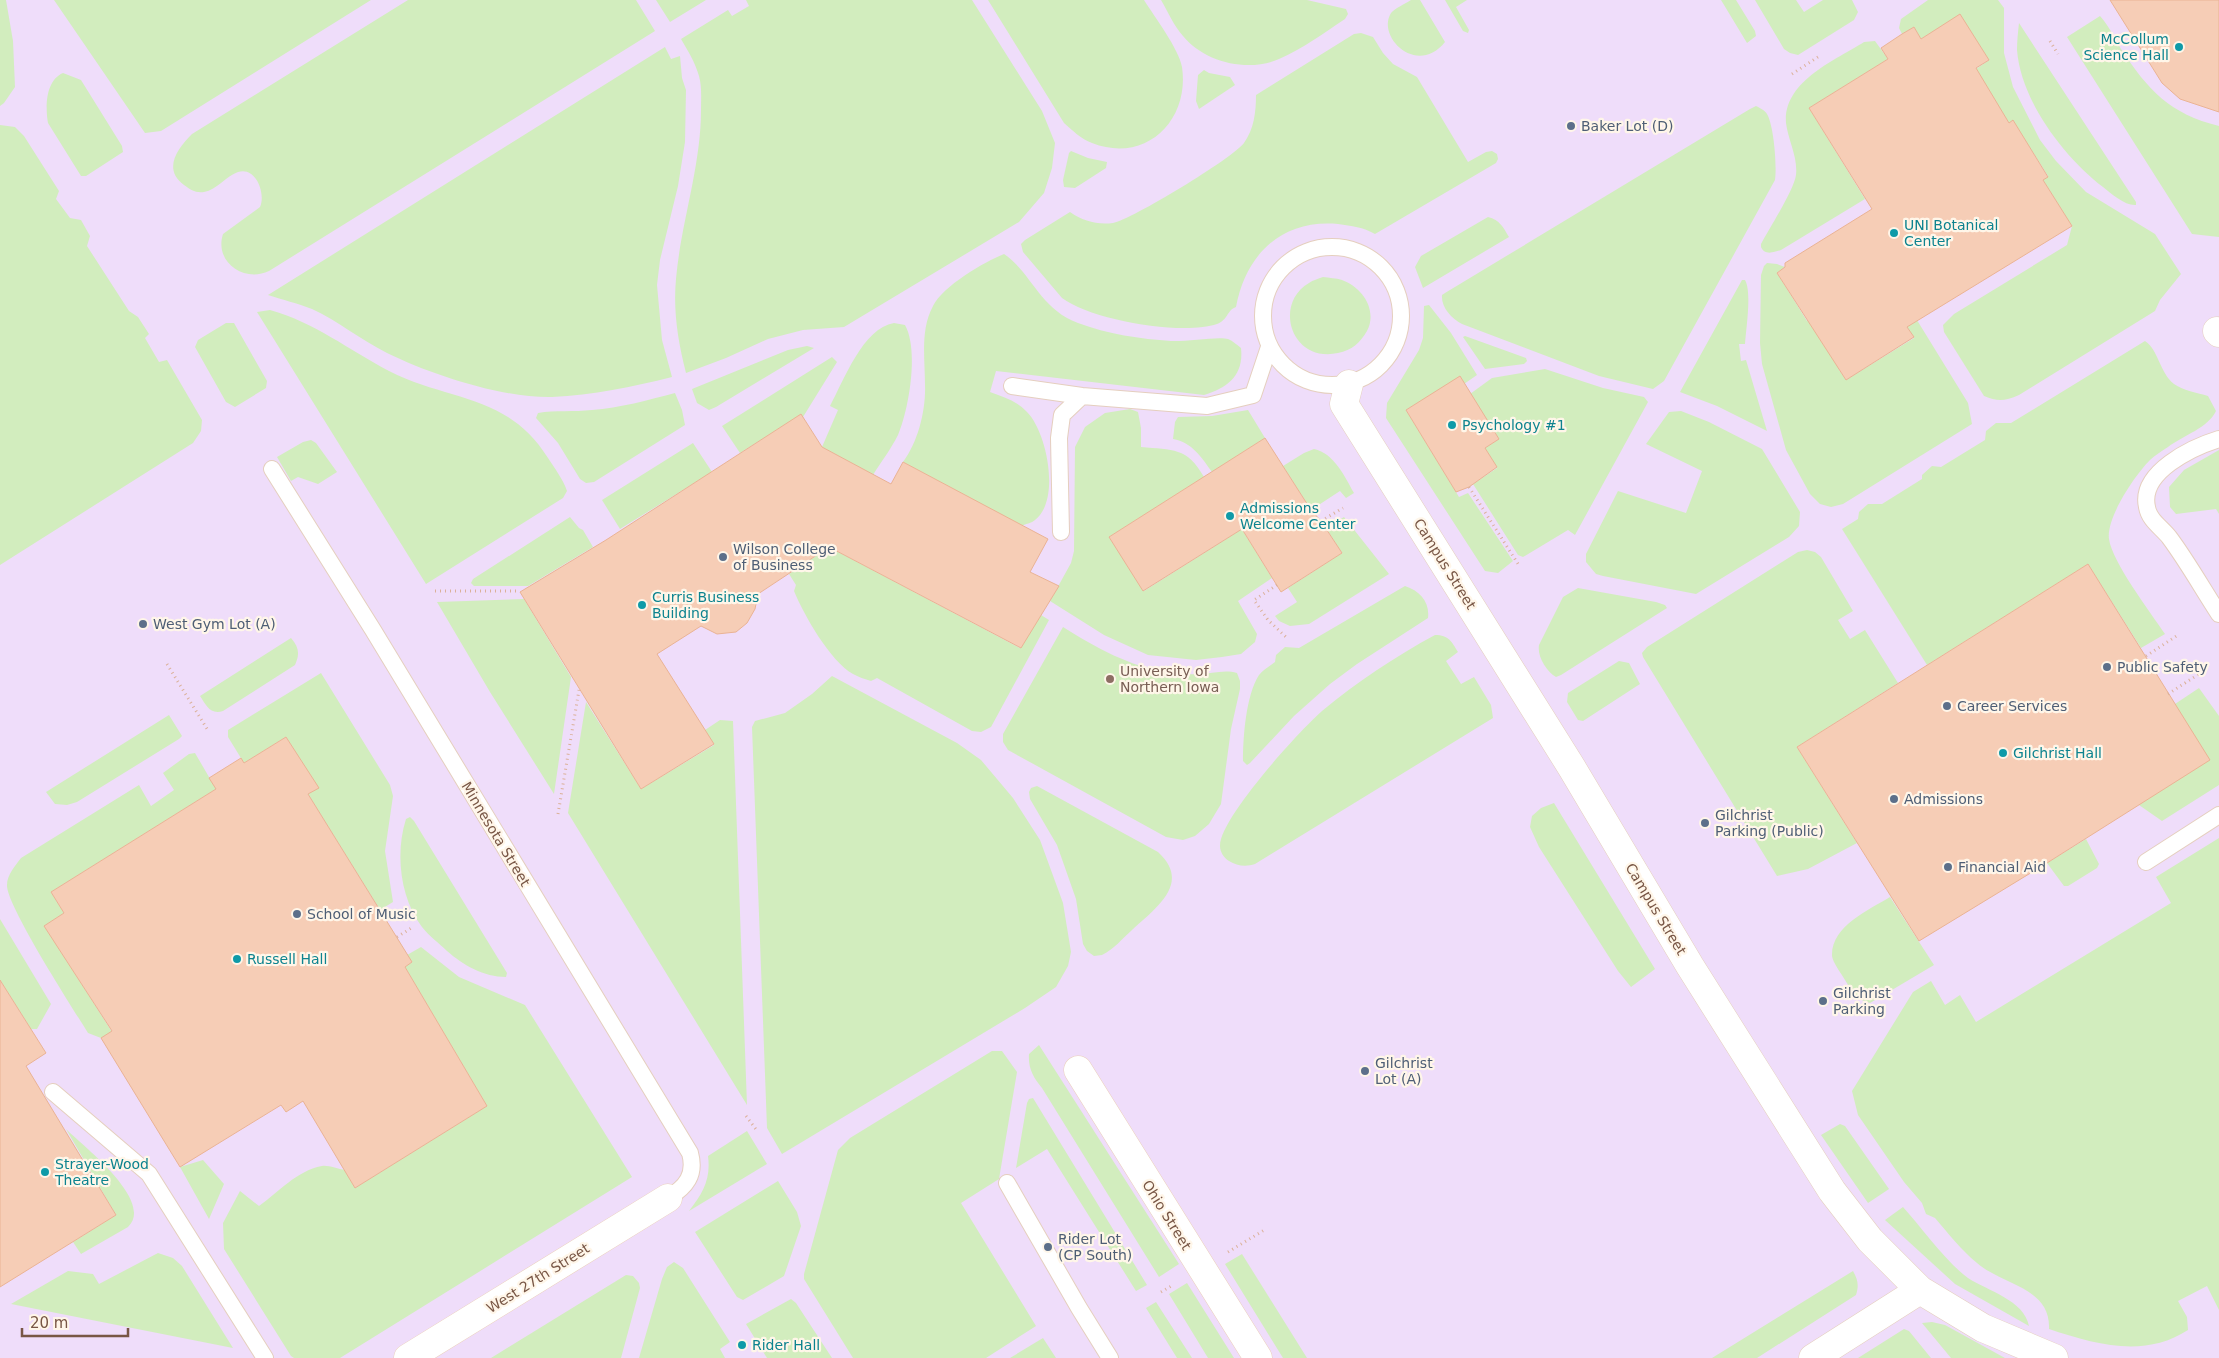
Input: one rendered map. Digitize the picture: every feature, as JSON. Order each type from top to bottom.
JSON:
[{"type":"street","name":"Campus Street","points":[[1349,384],[1344,404],[1572,768],[1690,966],[1768,1092],[1819,1171],[1852,1217],[1870,1240],[1920,1290],[1983,1328],[2054,1358]]},
{"type":"street","name":"Ohio Street","points":[[1078,1070],[1258,1358]]},
{"type":"street","name":"West 27th Street","points":[[408,1358],[668,1198]]},
{"type":"street","points":[[1813,1358],[1920,1290]]},
{"type":"lane","points":[[1332,247],[1354,250],[1374,260],[1389,276],[1399,296],[1401,319],[1397,341],[1386,360],[1369,375],[1349,384],[1324,386],[1301,379],[1282,366],[1269,346],[1262,324],[1264,300],[1273,279],[1289,261],[1310,250],[1332,247]]},
{"type":"lane","points":[[1012,386],[1082,396],[1208,406],[1253,395],[1269,346]]},
{"type":"lane","points":[[1061,532],[1059,438],[1062,415],[1082,396]]},
{"type":"lane","points":[[2219,439],[2186,453],[2158,473],[2149,489],[2146,504],[2148,512],[2168,536],[2219,614]]},
{"type":"lane","name":"Minnesota Street","points":[[272,470],[378,639],[690,1153],[692,1162],[689,1180],[682,1188],[668,1198]]},
{"type":"lane","points":[[2146,862],[2219,815]]},
{"type":"lane","points":[[53,1092],[149,1174],[266,1358]]},
{"type":"lane","points":[[1007,1183],[1110,1358]]},
{"type":"path","points":[[2050,41],[2058,54]]},
{"type":"path","points":[[1792,74],[1818,57]]},
{"type":"path","points":[[1469,487],[1520,567]]},
{"type":"path","points":[[1321,521],[1343,508]]},
{"type":"path","points":[[1277,585],[1254,600],[1268,620],[1287,638]]},
{"type":"path","points":[[435,591],[520,591]]},
{"type":"path","points":[[2146,656],[2178,635]]},
{"type":"path","points":[[167,664],[209,732]]},
{"type":"path","points":[[2168,694],[2202,672]]},
{"type":"path","points":[[558,814],[579,690]]},
{"type":"path","points":[[396,937],[413,927]]},
{"type":"path","points":[[746,1116],[758,1132]]},
{"type":"path","points":[[1241,1243],[1266,1229]]},
{"type":"shaded area","name":"University of Northern Iowa","points":[[0,0],[2219,0],[2219,1358],[0,1358]]},
{"type":"green space","points":[[0,0],[6,0],[13,41],[15,87],[0,106]]},
{"type":"green space","points":[[54,0],[371,0],[161,131],[145,133]]},
{"type":"green space","points":[[408,0],[636,0],[655,31],[269,271],[250,274],[233,268],[223,253],[221,244],[223,234],[260,207],[262,195],[258,182],[250,173],[244,171],[229,177],[209,191],[193,191],[177,179],[174,172],[174,159],[178,152],[192,134]]},
{"type":"green space","points":[[656,0],[706,0],[670,22]]},
{"type":"green space","points":[[746,0],[972,0],[1042,111],[1055,143],[1052,168],[1044,193],[1019,222],[844,327],[803,330],[768,339],[686,373],[677,326],[675,291],[682,237],[698,152],[701,93],[697,71],[681,39],[728,10],[732,16],[749,6]]},
{"type":"green space","points":[[988,0],[1144,0],[1171,42],[1182,67],[1183,87],[1179,105],[1171,120],[1160,133],[1146,142],[1130,148],[1111,148],[1092,143],[1080,137],[1064,123]]},
{"type":"green space","points":[[1161,0],[1307,0],[1346,9],[1348,14],[1345,19],[1288,55],[1267,63],[1241,65],[1214,58],[1202,53],[1192,45],[1177,28]]},
{"type":"green space","points":[[1411,0],[1420,0],[1445,42],[1434,52],[1423,56],[1412,55],[1402,50],[1389,33],[1388,23],[1391,13]]},
{"type":"green space","points":[[1445,0],[1467,0],[1456,7],[1469,30],[1468,33],[1463,31]]},
{"type":"green space","points":[[1721,0],[1736,0],[1755,31],[1756,36],[1747,43]]},
{"type":"green space","points":[[1755,0],[1796,0],[1804,12],[1823,0],[1852,0],[1858,12],[1854,20],[1798,55],[1784,49]]},
{"type":"green space","points":[[1928,0],[1998,0],[2004,8],[2004,53],[2013,87],[2040,140],[2056,161],[2086,192],[2155,234],[2181,274],[2160,300],[2155,311],[2019,395],[2005,400],[1984,396],[1944,332],[1943,325],[1954,314],[2067,245],[2072,226],[2043,180],[2048,176],[2013,121],[2009,123],[1976,69],[1989,60],[1960,15],[1921,39],[1914,27],[1902,34],[1899,28],[1901,19]]},
{"type":"green space","points":[[2100,16],[2131,64],[2151,88],[2187,115],[2219,126],[2219,237],[2192,234],[2067,37]]},
{"type":"green space","points":[[2019,23],[2136,202],[2136,205],[2127,204],[2119,199],[2088,175],[2060,144],[2047,126],[2027,89],[2020,69],[2017,50]]},
{"type":"green space","points":[[1361,33],[1373,37],[1393,64],[1417,77],[1468,162],[1486,152],[1492,151],[1497,154],[1498,159],[1496,163],[1375,234],[1353,226],[1318,224],[1300,227],[1284,234],[1270,243],[1258,256],[1248,271],[1236,307],[1217,324],[1182,328],[1160,327],[1137,324],[1094,313],[1062,298],[1023,252],[1021,244],[1025,240],[1070,212],[1090,222],[1113,223],[1140,211],[1202,174],[1236,151],[1244,143],[1254,120],[1256,95],[1354,34]]},
{"type":"green space","points":[[1875,41],[1888,59],[1809,108],[1865,199],[1781,250],[1770,253],[1765,252],[1761,244],[1786,199],[1796,175],[1796,162],[1786,123],[1787,108],[1793,95],[1802,84],[1826,64],[1864,42]]},
{"type":"green space","points":[[665,47],[671,59],[680,56],[682,78],[686,90],[685,142],[678,186],[660,260],[657,285],[662,340],[672,377],[612,390],[567,396],[552,397],[511,394],[468,384],[405,361],[377,348],[312,309],[268,295]]},
{"type":"green space","points":[[1204,70],[1209,73],[1230,77],[1235,85],[1199,109],[1196,101],[1198,75]]},
{"type":"green space","points":[[63,73],[81,80],[122,146],[123,152],[86,176],[81,176],[48,123],[47,102],[50,87],[57,76]]},
{"type":"green space","points":[[1756,106],[1766,113],[1770,122],[1776,166],[1775,180],[1664,381],[1653,389],[1599,376],[1462,324],[1448,312],[1443,304],[1442,295]]},
{"type":"green space","points":[[0,125],[15,127],[24,136],[59,191],[56,199],[70,218],[81,220],[90,236],[87,246],[129,311],[138,317],[149,334],[145,338],[159,362],[167,360],[202,420],[201,431],[193,443],[0,565]]},
{"type":"green space","points":[[1071,151],[1088,158],[1107,162],[1106,168],[1075,188],[1064,187],[1063,180]]},
{"type":"green space","points":[[1488,217],[1498,222],[1509,237],[1423,288],[1415,267],[1421,256]]},
{"type":"green space","points":[[1004,254],[1014,262],[1054,309],[1078,323],[1112,333],[1148,339],[1177,341],[1224,338],[1241,348],[1240,366],[1233,379],[1213,392],[1204,395],[996,371],[990,392],[1015,402],[1027,412],[1040,434],[1048,466],[1048,498],[1043,510],[1034,521],[1021,526],[903,462],[917,435],[924,405],[925,335],[926,325],[933,306],[938,298],[955,283],[975,269]]},
{"type":"green space","points":[[1767,263],[1785,267],[1777,273],[1807,321],[1858,292],[1838,368],[1846,380],[1914,338],[1883,288],[1888,273],[1968,403],[1972,424],[1843,504],[1831,507],[1820,504],[1810,494],[1786,450],[1762,364],[1760,343],[1761,275]]},
{"type":"green space","points":[[1323,277],[1340,279],[1349,283],[1362,294],[1369,307],[1371,315],[1367,331],[1358,342],[1343,352],[1322,354],[1309,349],[1299,341],[1292,330],[1290,317],[1292,304],[1298,292],[1311,282]]},
{"type":"green space","points":[[1742,280],[1745,280],[1747,286],[1748,302],[1745,344],[1739,344],[1741,361],[1746,360],[1767,431],[1717,406],[1680,392]]},
{"type":"green space","points":[[1429,305],[1451,333],[1477,375],[1464,384],[1460,377],[1406,410],[1459,497],[1468,493],[1513,561],[1498,573],[1485,571],[1386,418],[1387,403],[1419,350],[1423,338],[1424,306]]},
{"type":"green space","points":[[270,310],[316,329],[389,371],[412,381],[496,410],[514,421],[532,437],[559,474],[567,491],[563,498],[426,584],[257,312]]},
{"type":"green space","points":[[226,323],[234,323],[267,381],[266,388],[235,407],[226,402],[195,347],[198,340]]},
{"type":"green space","points":[[894,323],[905,325],[909,336],[912,364],[909,395],[898,435],[873,475],[822,447],[838,410],[830,406],[848,370],[873,334],[883,327]]},
{"type":"green space","points":[[1465,336],[1526,358],[1527,361],[1524,364],[1485,369],[1463,337]]},
{"type":"green space","points":[[2145,341],[2153,350],[2165,374],[2174,384],[2186,390],[2208,396],[2216,411],[2202,427],[2152,458],[2123,497],[2109,530],[2112,549],[2124,574],[2165,634],[2141,648],[2088,564],[1927,665],[1842,529],[1858,519],[1859,512],[1868,504],[1882,504],[1922,479],[1922,475],[1932,466],[1941,467],[1985,440],[1986,431],[1996,423],[2011,423]]},
{"type":"green space","points":[[807,346],[814,348],[716,407],[709,410],[697,403],[692,389],[788,350]]},
{"type":"green space","points":[[832,357],[837,362],[803,417],[799,416],[740,453],[722,426]]},
{"type":"green space","points":[[1545,369],[1603,388],[1644,397],[1648,402],[1575,535],[1568,530],[1523,557],[1518,555],[1473,484],[1497,468],[1485,448],[1499,439],[1470,394],[1492,378]]},
{"type":"green space","points":[[675,393],[682,410],[685,425],[594,482],[586,483],[580,479],[558,443],[536,418],[538,413],[585,411],[613,407]]},
{"type":"green space","points":[[1130,409],[1138,412],[1141,428],[1141,447],[1171,450],[1185,455],[1198,467],[1204,477],[1109,537],[1144,591],[1242,529],[1272,578],[1238,601],[1257,634],[1255,642],[1241,654],[1196,660],[1148,655],[1104,635],[1050,601],[1071,563],[1074,551],[1075,447],[1085,427],[1105,413]]},
{"type":"green space","points":[[1248,410],[1265,438],[1212,472],[1191,447],[1186,443],[1173,439],[1175,422],[1178,417],[1212,416]]},
{"type":"green space","points":[[1681,411],[1709,422],[1762,449],[1800,512],[1799,526],[1789,537],[1696,594],[1596,574],[1586,562],[1586,554],[1618,491],[1686,513],[1702,471],[1646,444],[1669,412]]},
{"type":"green space","points":[[311,440],[316,443],[337,472],[318,484],[298,477],[291,481],[277,457],[303,442]]},
{"type":"green space","points":[[693,443],[712,472],[620,529],[602,500]]},
{"type":"green space","points":[[1314,449],[1321,451],[1333,460],[1354,493],[1346,498],[1340,491],[1311,510],[1283,466]]},
{"type":"green space","points":[[2219,450],[2219,514],[2216,509],[2176,514],[2170,507],[2169,487],[2184,470]]},
{"type":"green space","points":[[570,517],[583,530],[593,547],[528,586],[474,586],[471,583],[473,579]]},
{"type":"green space","points":[[1344,517],[1389,574],[1309,624],[1290,626],[1279,621],[1275,616],[1297,602],[1288,588],[1342,553],[1326,528]]},
{"type":"green space","points":[[829,547],[1020,648],[1041,615],[1049,620],[991,727],[981,732],[972,731],[877,678],[871,681],[855,675],[835,659],[804,612],[794,591],[796,585],[789,574]]},
{"type":"green space","points":[[1807,550],[1815,552],[1821,557],[1853,611],[1838,620],[1850,639],[1865,630],[1898,683],[1797,747],[1857,843],[1808,869],[1777,876],[1642,653],[1647,647],[1798,552]]},
{"type":"green space","points":[[1405,586],[1419,594],[1426,602],[1428,618],[1357,664],[1330,684],[1294,716],[1247,765],[1243,761],[1248,705],[1259,675],[1275,662],[1276,655],[1285,647],[1299,648]]},
{"type":"green space","points":[[1578,588],[1656,602],[1665,605],[1667,608],[1556,677],[1543,663],[1539,654],[1539,645],[1563,597]]},
{"type":"green space","points":[[524,599],[571,677],[554,794],[490,692],[437,602]]},
{"type":"green space","points":[[1063,627],[1113,655],[1140,666],[1168,672],[1191,674],[1237,673],[1240,689],[1231,729],[1221,804],[1209,824],[1195,836],[1183,840],[1166,837],[1008,750],[1003,742],[1003,734]]},
{"type":"green space","points":[[1435,635],[1444,636],[1454,645],[1458,652],[1446,661],[1461,684],[1474,677],[1491,705],[1493,718],[1255,864],[1242,866],[1232,863],[1225,858],[1220,846],[1223,833],[1232,816],[1262,776],[1311,721],[1363,680]]},
{"type":"green space","points":[[291,638],[296,644],[298,651],[295,665],[223,711],[215,712],[206,706],[200,696]]},
{"type":"green space","points":[[1619,661],[1629,663],[1640,684],[1583,721],[1578,720],[1567,702],[1568,693]]},
{"type":"green space","points":[[321,673],[390,785],[393,796],[385,851],[393,902],[380,910],[308,794],[317,787],[286,737],[244,763],[228,737],[228,730]]},
{"type":"green space","points":[[832,676],[957,743],[981,760],[1013,798],[1040,840],[1063,903],[1071,952],[1068,966],[1056,987],[1025,1008],[782,1154],[767,1128],[752,727],[755,721],[785,713],[812,694]]},
{"type":"green space","points":[[2199,688],[2219,716],[2219,785],[2162,821],[2139,805],[2175,704]]},
{"type":"green space","points":[[586,702],[641,789],[714,745],[705,730],[720,720],[733,721],[747,1105],[568,813]]},
{"type":"green space","points":[[169,715],[182,736],[179,739],[77,802],[67,805],[55,804],[46,792]]},
{"type":"green space","points":[[195,753],[216,789],[51,892],[64,913],[45,926],[112,1032],[101,1038],[88,1033],[28,935],[10,896],[7,885],[8,878],[21,858],[139,785],[151,806],[174,790],[163,773],[189,754]]},
{"type":"green space","points":[[1037,786],[1158,852],[1168,863],[1172,874],[1171,885],[1160,904],[1114,947],[1102,955],[1094,956],[1087,951],[1083,944],[1076,899],[1057,845],[1030,799],[1029,792],[1031,788]]},
{"type":"green space","points":[[1554,803],[1655,969],[1631,987],[1618,971],[1539,847],[1530,827],[1532,816],[1541,808]]},
{"type":"green space","points":[[410,817],[507,973],[506,977],[490,975],[460,961],[422,927],[404,889],[400,860],[406,819]]},
{"type":"green space","points":[[2219,838],[2219,1310],[2207,1286],[2178,1301],[2187,1317],[2188,1330],[2172,1339],[2138,1346],[2103,1344],[2049,1329],[2048,1315],[2034,1295],[1977,1263],[1960,1247],[1935,1218],[1926,1214],[1922,1203],[1904,1182],[1858,1115],[1852,1091],[1913,992],[1931,981],[1945,1005],[1960,995],[1976,1022],[2171,903],[2156,877]]},
{"type":"green space","points":[[2086,839],[2099,864],[2097,868],[2068,886],[2064,886],[2047,863]]},
{"type":"green space","points":[[1890,897],[1934,965],[1870,1003],[1858,997],[1847,984],[1835,965],[1832,956],[1833,945],[1844,928],[1853,920]]},
{"type":"green space","points":[[0,919],[51,1004],[37,1029],[31,1029],[0,980]]},
{"type":"green space","points":[[421,947],[459,977],[525,1005],[632,1177],[340,1358],[294,1358],[224,1249],[223,1223],[240,1191],[259,1206],[296,1177],[322,1166],[345,1170],[355,1188],[487,1106],[405,967],[412,962],[407,955]]},
{"type":"green space","points":[[1039,1045],[1179,1264],[1159,1277],[1034,1076],[1029,1064],[1029,1054]]},
{"type":"green space","points":[[992,1051],[1002,1051],[1017,1072],[999,1179],[961,1203],[1036,1326],[986,1358],[853,1358],[804,1279],[838,1150],[850,1138]]},
{"type":"green space","points":[[1033,1098],[1147,1285],[1136,1291],[1047,1149],[1016,1168],[1027,1103],[1029,1099]]},
{"type":"green space","points":[[1840,1124],[1845,1126],[1889,1189],[1868,1203],[1821,1135]]},
{"type":"green space","points":[[66,1129],[101,1161],[125,1189],[132,1203],[134,1216],[128,1227],[81,1254],[73,1242],[116,1215]]},
{"type":"green space","points":[[747,1131],[767,1164],[689,1211],[705,1185],[709,1164],[708,1156]]},
{"type":"green space","points":[[203,1160],[224,1184],[209,1219],[180,1167]]},
{"type":"green space","points":[[778,1181],[797,1212],[801,1226],[784,1276],[743,1300],[737,1297],[695,1232]]},
{"type":"green space","points":[[1903,1207],[1960,1271],[1968,1278],[2013,1303],[2026,1317],[2029,1326],[1955,1284],[1885,1220]]},
{"type":"green space","points":[[158,1253],[173,1258],[182,1266],[233,1348],[11,1304],[68,1271],[93,1274],[99,1284]]},
{"type":"green space","points":[[1242,1254],[1307,1358],[1283,1358],[1225,1264]]},
{"type":"green space","points":[[674,1262],[683,1268],[730,1342],[720,1349],[725,1358],[639,1358],[662,1279],[667,1267]]},
{"type":"green space","points":[[1853,1271],[1858,1283],[1856,1295],[1757,1358],[1712,1358]]},
{"type":"green space","points":[[626,1275],[633,1276],[639,1283],[640,1288],[621,1358],[491,1358]]},
{"type":"green space","points":[[1187,1283],[1234,1358],[1208,1358],[1169,1294]]},
{"type":"green space","points":[[791,1299],[796,1303],[832,1358],[767,1358],[746,1324]]},
{"type":"green space","points":[[1156,1302],[1192,1358],[1177,1358],[1146,1308]]},
{"type":"green space","points":[[1932,1322],[1945,1325],[2005,1358],[1951,1358],[1922,1323]]},
{"type":"green space","points":[[1904,1329],[1909,1331],[1931,1358],[1858,1358]]},
{"type":"green space","points":[[1043,1338],[1056,1358],[1010,1358]]},
{"type":"building","name":"McCollum Science Hall","points":[[2110,0],[2219,0],[2219,112],[2180,99],[2162,83]]},
{"type":"building","points":[[1960,14],[1989,60],[1976,68],[2009,123],[2013,120],[2048,177],[2043,180],[2072,226],[1907,327],[1914,337],[1846,380],[1777,273],[1785,267],[1785,263],[1872,209],[1809,108],[1888,59],[1881,48],[1902,34],[1914,27],[1921,39]]},
{"type":"building","name":"Psychology #1","points":[[1460,376],[1499,439],[1485,448],[1497,467],[1469,487],[1456,492],[1406,410]]},
{"type":"building","name":"Curris Business Building","points":[[801,414],[822,447],[891,484],[903,462],[1048,539],[1030,572],[1059,586],[1021,648],[829,547],[758,594],[755,609],[747,623],[736,632],[717,634],[701,626],[657,654],[714,744],[641,789],[520,592],[606,540]]},
{"type":"building","name":"Admissions Welcome Center","points":[[1265,438],[1311,510],[1321,521],[1342,553],[1281,592],[1242,529],[1143,591],[1109,537]]},
{"type":"building","name":"Gilchrist Hall","points":[[2088,564],[2210,760],[1919,941],[1797,747]]},
{"type":"building","name":"Russell Hall","points":[[286,737],[319,788],[308,794],[412,962],[405,967],[487,1106],[355,1188],[303,1101],[286,1112],[281,1105],[180,1167],[101,1038],[112,1031],[44,926],[64,913],[51,892],[216,789],[209,778],[241,758],[244,763]]},
{"type":"building","name":"Strayer-Wood Theatre","points":[[0,980],[46,1053],[26,1066],[116,1215],[0,1287]]},
{"type":"place","name":"McCollum Science Hall","points":[[2179,47]]},
{"type":"place","name":"Baker Lot (D)","points":[[1571,126]]},
{"type":"place","name":"UNI Botanical Center","points":[[1894,233]]},
{"type":"place","name":"Psychology #1","points":[[1452,425]]},
{"type":"place","name":"Admissions Welcome Center","points":[[1230,516]]},
{"type":"place","name":"Wilson College of Business","points":[[723,557]]},
{"type":"place","name":"Curris Business Building","points":[[642,605]]},
{"type":"place","name":"West Gym Lot (A)","points":[[143,624]]},
{"type":"place","name":"Public Safety","points":[[2107,667]]},
{"type":"place","name":"University of Northern Iowa","points":[[1110,679]]},
{"type":"place","name":"Career Services","points":[[1947,706]]},
{"type":"place","name":"Gilchrist Hall","points":[[2003,753]]},
{"type":"place","name":"Admissions","points":[[1894,799]]},
{"type":"place","name":"Gilchrist Parking (Public)","points":[[1705,823]]},
{"type":"place","name":"Financial Aid","points":[[1948,867]]},
{"type":"place","name":"School of Music","points":[[297,914]]},
{"type":"place","name":"Russell Hall","points":[[237,959]]},
{"type":"place","name":"Gilchrist Parking","points":[[1823,1001]]},
{"type":"place","name":"Gilchrist Lot (A)","points":[[1365,1071]]},
{"type":"place","name":"Strayer-Wood Theatre","points":[[45,1172]]},
{"type":"place","name":"Rider Lot (CP South)","points":[[1048,1247]]},
{"type":"place","name":"Rider Hall","points":[[742,1345]]}]
